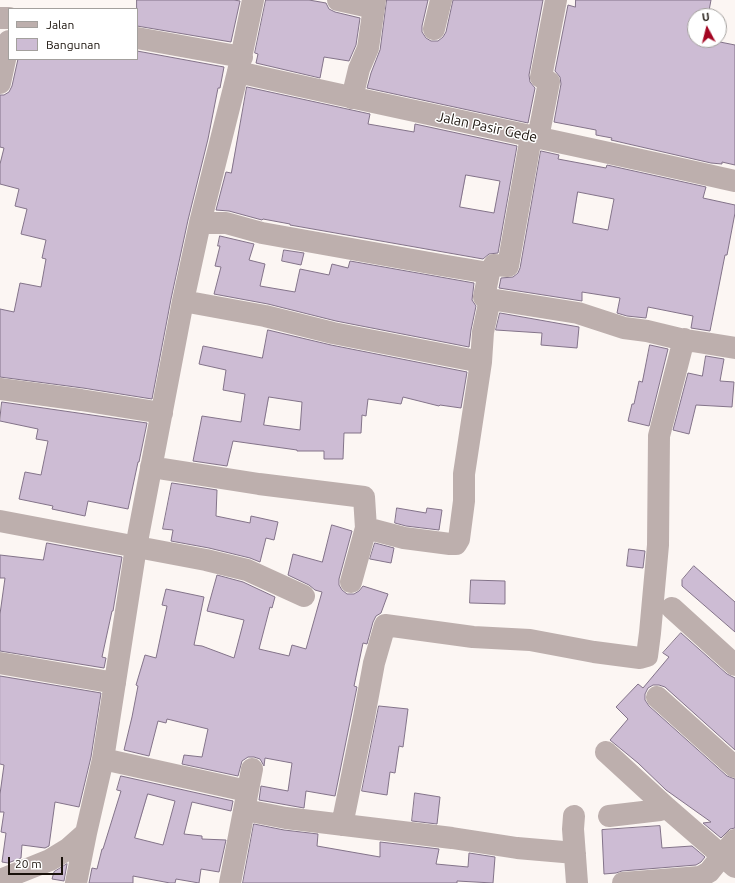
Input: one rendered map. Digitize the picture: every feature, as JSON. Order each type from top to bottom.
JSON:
[{"type":"street","points":[[76,883],[103,759],[136,547],[183,301],[200,223],[240,65],[253,0]]},
{"type":"street","points":[[338,0],[375,4],[368,48],[360,69],[352,98]]},
{"type":"street","points":[[434,30],[441,0]]},
{"type":"street","points":[[556,0],[541,77],[549,82],[535,138],[508,266],[494,265],[489,273],[484,297],[578,313],[624,328],[647,330],[684,339],[735,348]]},
{"type":"street","name":"Jalan Pasir Gede","points":[[138,38],[240,65],[352,98],[535,138],[640,159],[735,181]]},
{"type":"street","points":[[0,83],[8,46]]},
{"type":"street","points":[[200,223],[226,223],[262,233],[489,273]]},
{"type":"street","points":[[366,528],[404,538],[456,544],[459,539],[464,501],[464,474],[481,362],[483,332],[490,299]]},
{"type":"street","points":[[183,301],[265,316],[333,332],[481,362]]},
{"type":"street","points":[[342,825],[374,663],[386,625],[473,637],[530,640],[594,652],[640,658],[647,656],[658,545],[659,436],[684,339]]},
{"type":"street","points":[[0,389],[162,413]]},
{"type":"street","points":[[151,467],[259,484],[364,497],[366,528],[351,582]]},
{"type":"street","points":[[0,521],[206,560],[247,570],[304,596]]},
{"type":"street","points":[[672,608],[735,665]]},
{"type":"street","points":[[0,663],[115,683]]},
{"type":"street","points":[[657,697],[735,767]]},
{"type":"street","points":[[606,752],[667,808],[731,855],[700,877],[622,883]]},
{"type":"street","points":[[103,759],[246,801],[286,818],[452,838],[517,848],[575,854]]},
{"type":"street","points":[[230,883],[252,769]]},
{"type":"street","points":[[609,816],[667,808]]},
{"type":"street","points":[[574,816],[577,883]]},
{"type":"street","points":[[0,880],[50,860],[68,849],[86,833]]},
{"type":"building","points":[[137,0],[240,1],[231,42],[138,26]]},
{"type":"building","points":[[266,0],[309,0],[326,3],[329,9],[335,12],[360,18],[356,45],[349,61],[324,57],[320,78],[256,63],[258,54],[255,53]]},
{"type":"building","points":[[387,0],[428,0],[422,32],[426,38],[431,41],[438,41],[446,32],[453,0],[543,0],[529,75],[530,82],[535,88],[528,123],[367,88],[380,50]]},
{"type":"building","points":[[576,0],[711,0],[710,8],[687,8],[687,48],[727,48],[727,43],[735,45],[735,165],[722,162],[722,164],[711,163],[611,140],[612,138],[596,135],[596,130],[554,122],[561,84],[560,77],[555,71],[568,5],[575,7]]},
{"type":"building","points":[[138,51],[224,67],[188,220],[152,399],[0,377],[0,309],[14,312],[20,283],[41,287],[46,259],[42,258],[46,240],[21,234],[27,209],[15,206],[19,189],[0,184],[0,164],[4,148],[0,147],[0,95],[4,95],[9,92],[12,86],[18,60],[138,60]]},
{"type":"building","points":[[247,87],[370,114],[368,124],[414,132],[415,124],[517,146],[498,253],[489,254],[483,259],[262,220],[229,211],[216,210],[226,172],[231,173]],"holes":[[[466,175],[500,181],[494,213],[460,207]]]},
{"type":"building","points":[[541,151],[559,155],[558,159],[606,168],[607,165],[706,187],[703,198],[735,205],[735,213],[727,255],[725,255],[710,331],[691,328],[693,316],[648,307],[646,318],[627,316],[617,313],[620,298],[582,292],[582,301],[499,288],[501,278],[513,277],[518,273]],"holes":[[[578,192],[614,199],[608,230],[573,223]]]},
{"type":"building","points":[[220,236],[254,244],[249,260],[265,264],[260,286],[295,292],[300,269],[329,275],[332,264],[348,268],[350,261],[474,283],[472,300],[476,306],[469,347],[336,321],[268,304],[214,294],[221,267],[215,266],[220,246],[218,246]]},
{"type":"building","points":[[284,250],[304,253],[301,265],[282,261]]},
{"type":"building","points":[[500,313],[579,327],[577,348],[541,345],[542,333],[496,330]]},
{"type":"building","points":[[268,330],[331,345],[467,372],[461,408],[439,406],[403,397],[401,404],[368,399],[366,416],[362,415],[361,433],[344,433],[343,459],[324,459],[324,451],[297,451],[233,441],[227,466],[193,461],[202,416],[241,422],[245,394],[223,390],[226,370],[199,364],[203,346],[262,358]],"holes":[[[269,397],[302,402],[300,430],[264,425]]]},
{"type":"building","points":[[650,345],[668,349],[649,426],[628,421],[632,404],[634,404],[639,381],[642,382]]},
{"type":"building","points":[[706,356],[724,359],[720,381],[734,382],[732,407],[696,405],[689,434],[673,430],[688,373],[702,376]]},
{"type":"building","points":[[2,402],[147,423],[128,509],[88,501],[85,516],[52,509],[53,506],[19,499],[25,472],[41,475],[48,441],[36,439],[38,429],[0,421]]},
{"type":"building","points":[[172,483],[217,490],[216,516],[250,523],[251,516],[278,522],[274,540],[266,538],[260,562],[250,558],[209,548],[171,541],[173,530],[163,529]]},
{"type":"building","points":[[397,508],[426,513],[427,508],[442,510],[439,530],[406,526],[395,523]]},
{"type":"building","points":[[332,525],[352,531],[339,579],[339,585],[342,590],[347,594],[354,594],[363,586],[388,594],[381,613],[376,616],[373,622],[367,644],[363,643],[354,686],[357,687],[335,796],[306,791],[304,808],[259,800],[261,786],[288,791],[292,763],[265,758],[264,766],[260,759],[248,757],[242,761],[238,776],[182,764],[184,755],[202,757],[208,729],[167,719],[166,723],[158,721],[149,756],[124,750],[138,686],[136,685],[145,655],[156,658],[167,606],[162,605],[166,589],[204,597],[194,645],[202,646],[234,658],[244,620],[207,611],[217,575],[243,582],[275,597],[272,608],[270,607],[259,649],[289,656],[292,645],[306,649],[322,592],[315,590],[309,585],[288,575],[293,554],[322,562]]},
{"type":"building","points":[[47,543],[122,557],[113,611],[102,657],[106,658],[104,668],[0,651],[0,614],[5,578],[0,578],[0,555],[43,560]]},
{"type":"building","points":[[375,543],[394,548],[391,563],[370,559]]},
{"type":"building","points":[[629,549],[645,551],[643,568],[627,566]]},
{"type":"building","points":[[694,566],[735,602],[735,632],[682,586],[682,580]]},
{"type":"building","points":[[471,580],[505,581],[505,604],[470,603]]},
{"type":"building","points":[[681,633],[727,674],[735,678],[735,750],[665,687],[653,685],[648,688],[645,694],[645,700],[649,706],[727,776],[735,779],[735,828],[730,829],[721,838],[703,823],[711,822],[666,790],[638,763],[610,740],[628,719],[616,707],[638,684],[643,688],[669,657],[663,653]]},
{"type":"building","points":[[0,676],[101,693],[91,757],[79,807],[55,802],[49,846],[45,848],[22,845],[21,858],[8,863],[2,862],[6,833],[1,832],[4,812],[0,812],[0,794],[4,765],[0,764]]},
{"type":"building","points":[[379,706],[408,709],[403,747],[399,746],[395,773],[390,772],[387,795],[362,791]]},
{"type":"building","points":[[121,776],[233,801],[231,811],[192,802],[184,834],[202,836],[202,839],[226,840],[219,872],[201,869],[199,883],[176,879],[175,883],[170,883],[133,876],[133,883],[89,883],[92,868],[97,869],[121,791],[117,790]],"holes":[[[148,794],[175,801],[163,845],[135,838]]]},
{"type":"building","points":[[415,793],[440,797],[437,824],[412,821]]},
{"type":"building","points":[[254,824],[284,830],[318,834],[317,846],[380,857],[380,842],[439,849],[436,864],[468,867],[469,853],[495,857],[493,883],[457,881],[457,883],[243,883]]},
{"type":"building","points":[[660,826],[662,848],[692,846],[705,857],[696,865],[622,871],[604,874],[602,830]]},
{"type":"building","points":[[67,864],[64,881],[52,879],[54,872]]}]
